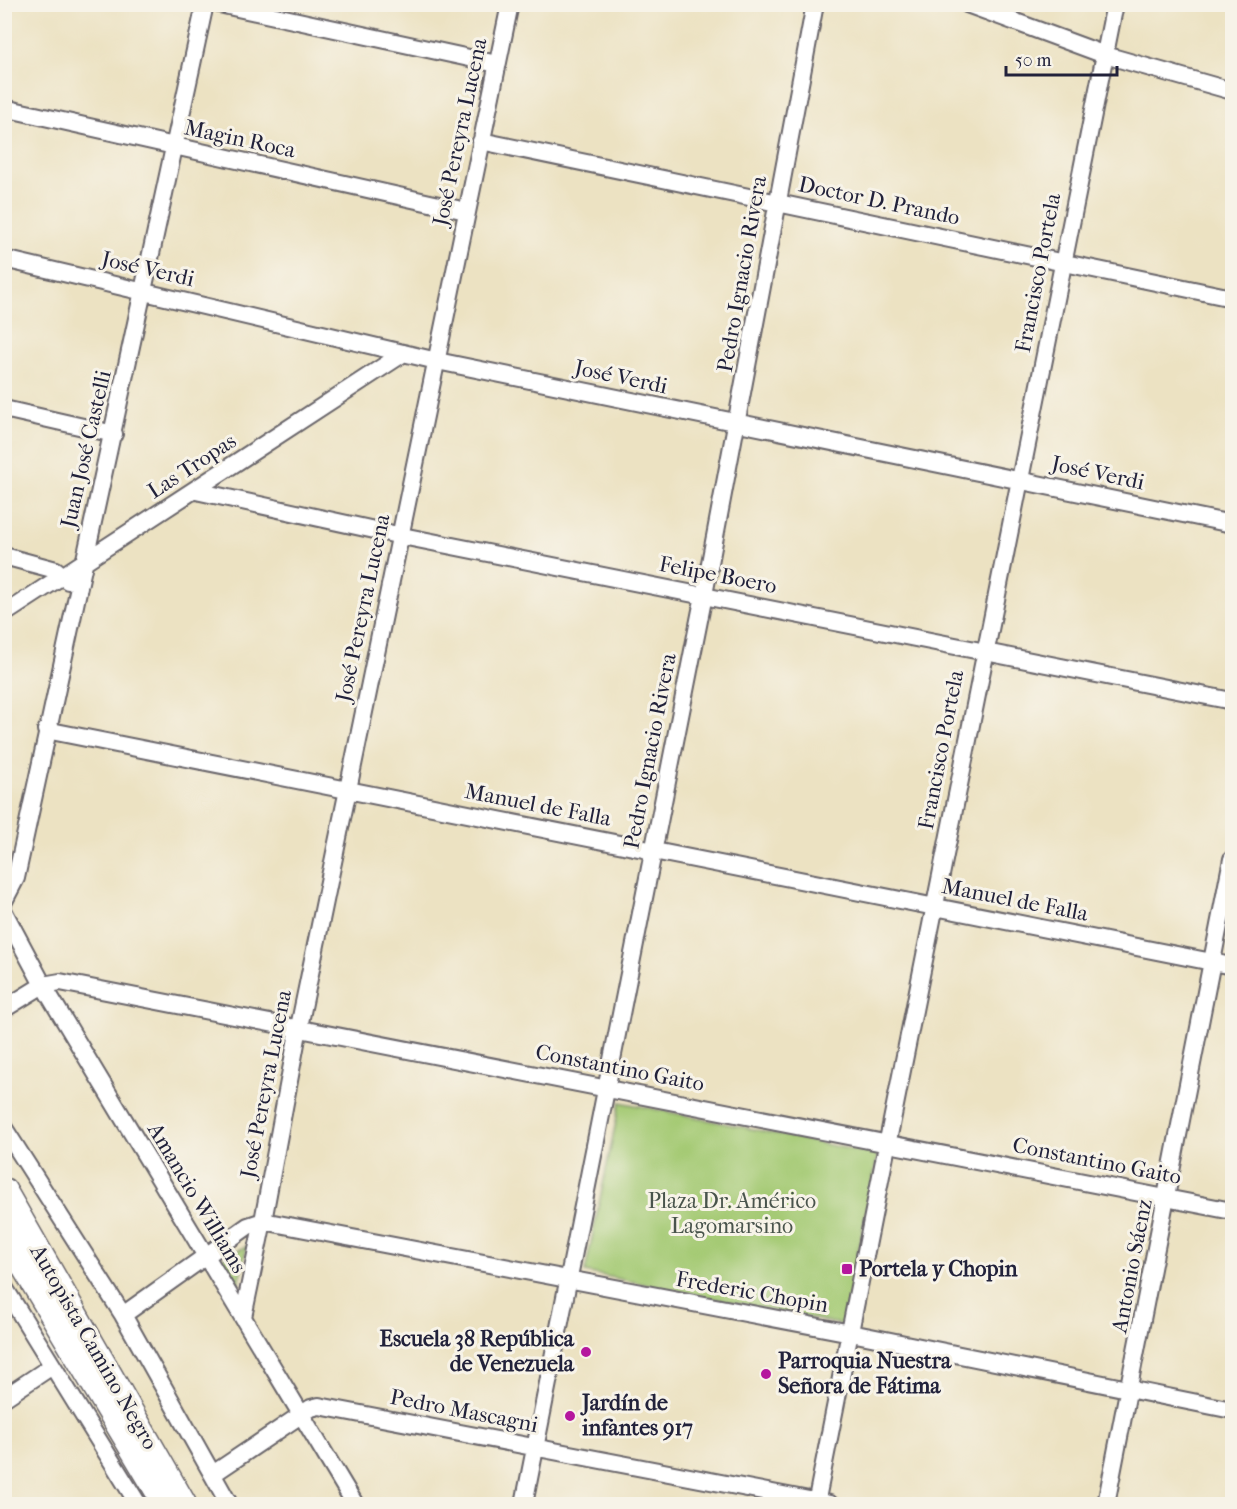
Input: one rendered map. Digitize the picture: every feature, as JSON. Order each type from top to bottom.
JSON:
[{"type":"highway","name":"Autopista Camino Negro","points":[[4,1190],[184,1504]]},
{"type":"highway","name":"Autopista Camino Negro","points":[[4,1234],[165,1504]]},
{"type":"street","name":"Juan José Castelli","points":[[4,901],[16,878],[46,730],[114,434],[206,4]]},
{"type":"street","points":[[219,4],[497,64]]},
{"type":"street","name":"José Pereyra Lucena","points":[[243,1317],[299,1027],[510,4]]},
{"type":"street","name":"Pedro Ignacio Rivera","points":[[524,1504],[704,595],[815,4]]},
{"type":"street","points":[[967,4],[1105,55],[1233,91]]},
{"type":"street","name":"Francisco Portela","points":[[821,1504],[932,907],[1115,4]]},
{"type":"street","name":"Magin Roca","points":[[4,108],[466,211]]},
{"type":"street","name":"Doctor D. Prando","points":[[481,141],[778,201],[1063,264],[1233,298]]},
{"type":"street","name":"José Verdi","points":[[4,259],[144,290],[437,361],[1233,524]]},
{"type":"street","name":"Las Tropas","points":[[4,614],[83,561],[196,491],[404,353]]},
{"type":"street","points":[[4,409],[114,434]]},
{"type":"street","name":"Felipe Boero","points":[[196,491],[402,536],[1233,700]]},
{"type":"street","points":[[4,556],[39,564],[62,575],[77,590]]},
{"type":"street","name":"Manuel de Falla","points":[[46,730],[1233,966]]},
{"type":"street","name":"Antonio Sáenz","points":[[1106,1504],[1233,859]]},
{"type":"street","name":"Amancio Williams","points":[[4,912],[43,985],[355,1504]]},
{"type":"street","name":"Constantino Gaito","points":[[43,985],[60,982],[299,1027],[1233,1211]]},
{"type":"street","points":[[4,1009],[43,985]]},
{"type":"street","points":[[4,1128],[123,1315],[229,1504]]},
{"type":"street","points":[[123,1315],[248,1226],[263,1221]]},
{"type":"street","name":"Frederic Chopin","points":[[263,1221],[852,1333],[1233,1410]]},
{"type":"street","points":[[4,1287],[138,1504]]},
{"type":"street","points":[[4,1398],[52,1366]]},
{"type":"street","name":"Pedro Mascagni","points":[[213,1474],[311,1408],[319,1406],[821,1504]]},
{"type":"green space","name":"Plaza Dr. Américo Lagomarsino","points":[[620,1102],[878,1155],[843,1325],[585,1272]]},
{"type":"green space","points":[[247,1246],[237,1290],[218,1260]]},
{"type":"place","name":"Portela y Chopin","points":[[847,1269]]},
{"type":"place","name":"Escuela 38 República de Venezuela","points":[[586,1352]]},
{"type":"place","name":"Parroquia Nuestra Señora de Fátima","points":[[766,1374]]},
{"type":"place","name":"Jardín de infantes 917","points":[[570,1416]]}]
